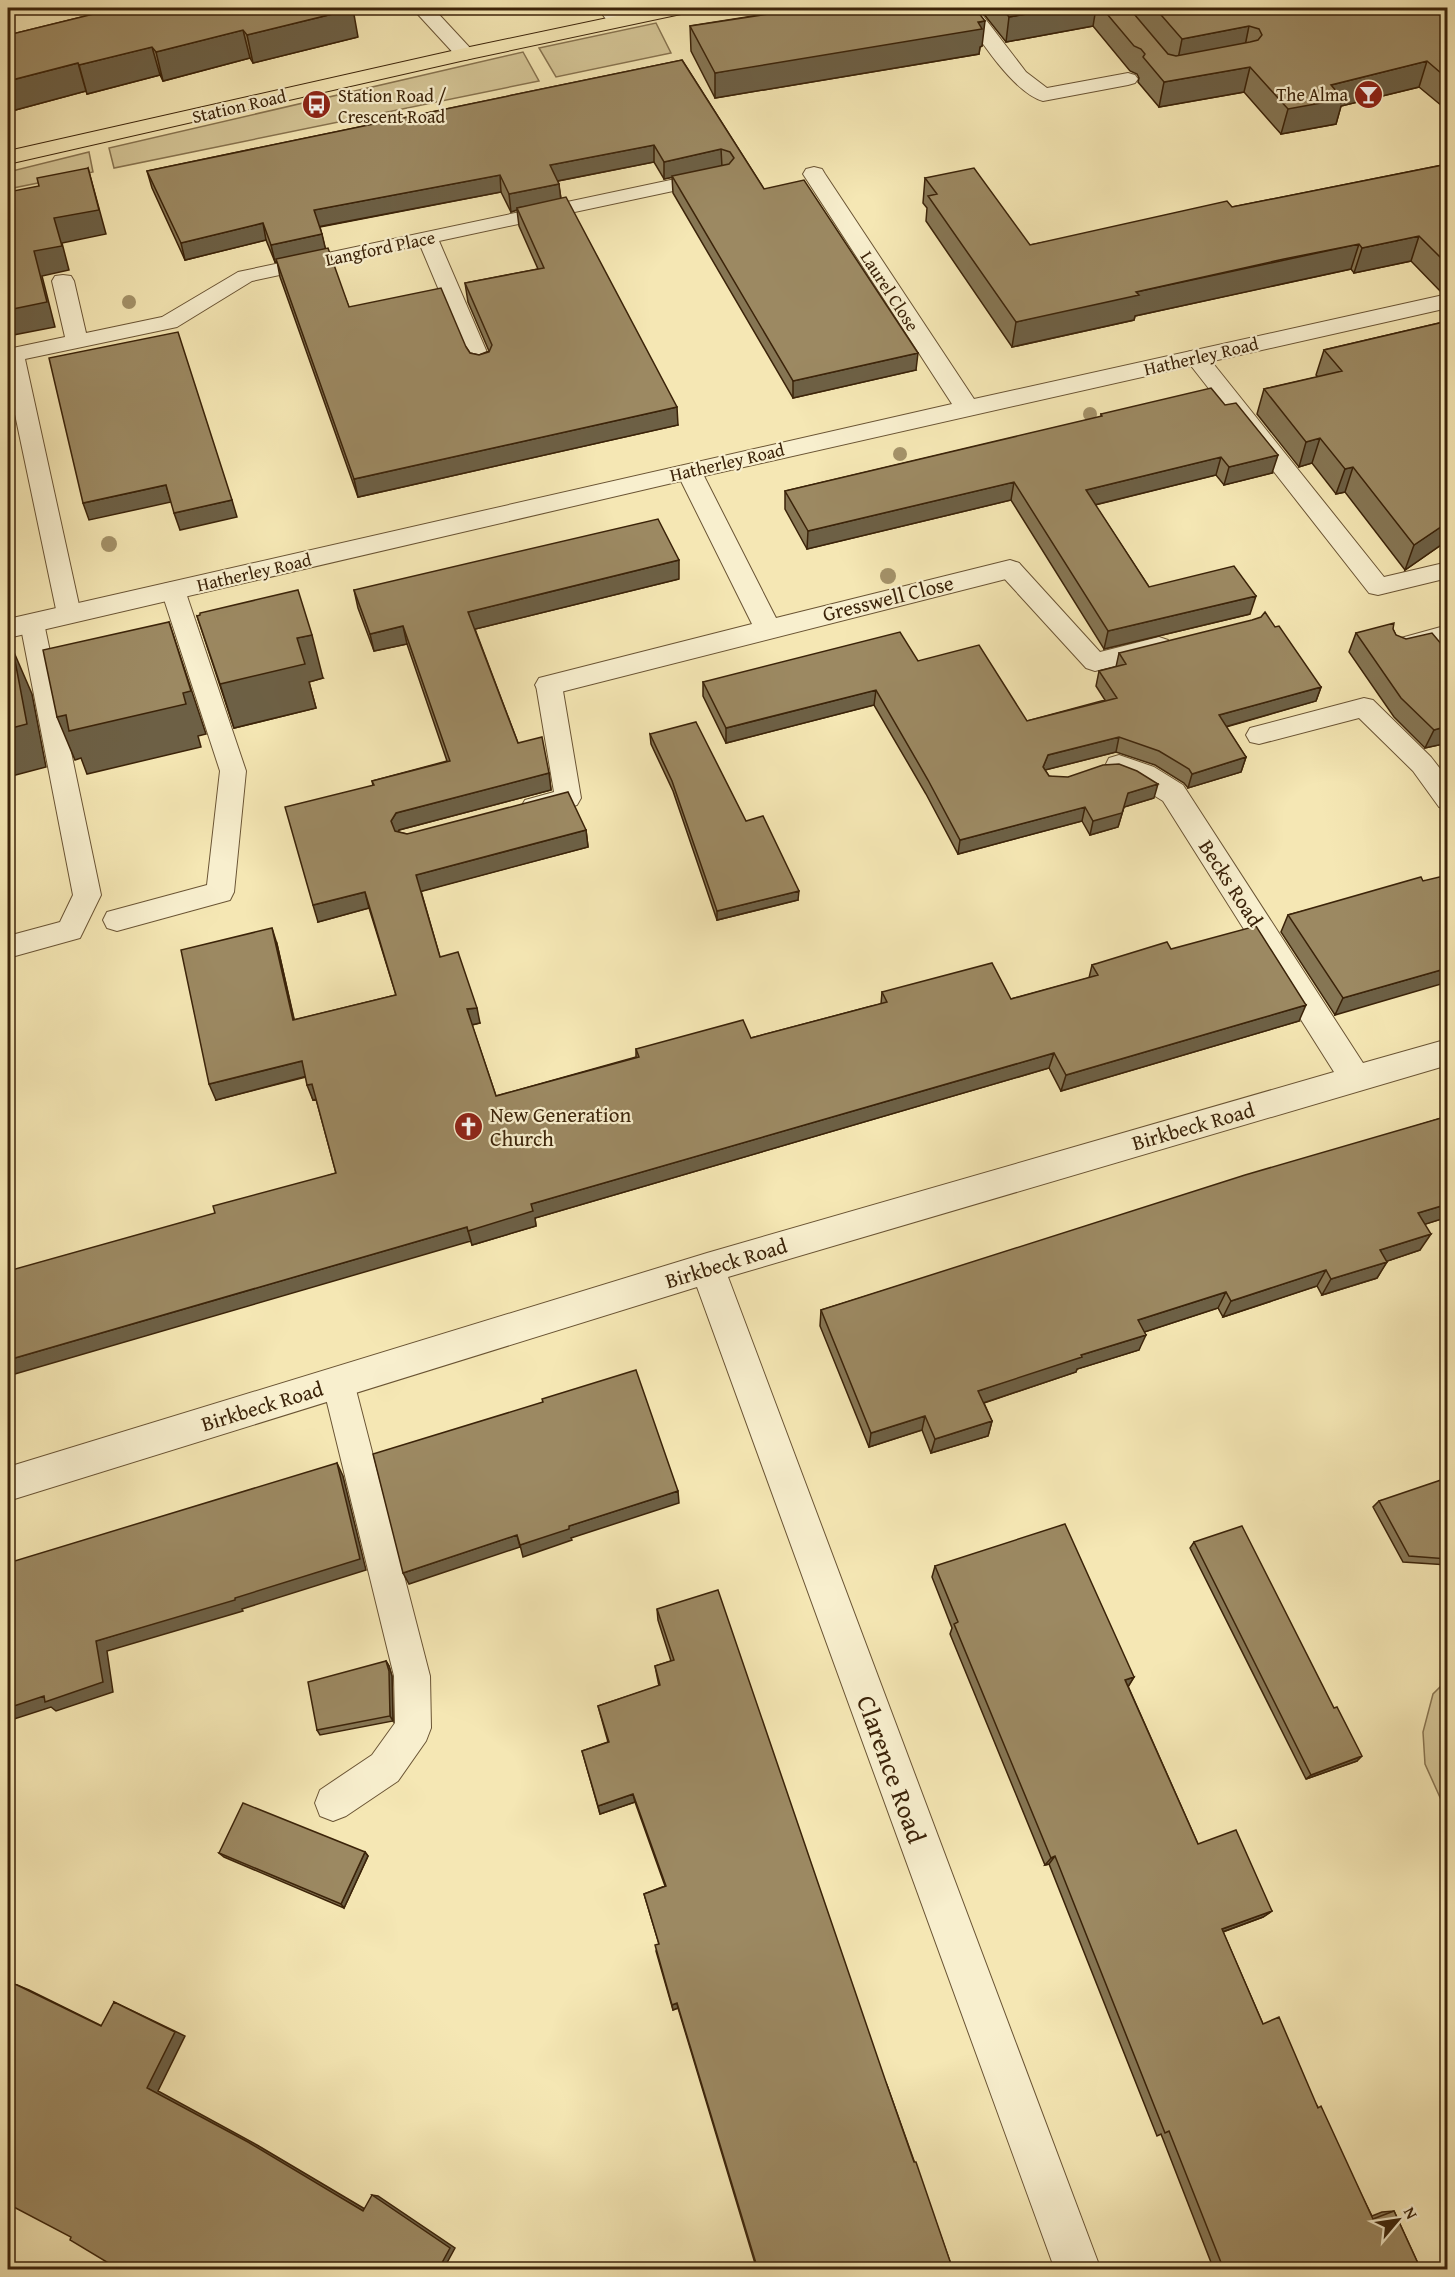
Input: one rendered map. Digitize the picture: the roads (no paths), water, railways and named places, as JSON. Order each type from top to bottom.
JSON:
[{"type":"main road","name":"Station Road","points":[[8,158],[465,54],[612,14],[681,8]]},
{"type":"street","points":[[422,8],[465,54]]},
{"type":"street","name":"Laurel Close","points":[[814,174],[967,408]]},
{"type":"street","name":"Hatherley Road","points":[[20,626],[688,471],[1448,301]]},
{"type":"street","points":[[688,471],[767,628]]},
{"type":"street","name":"Gresswell Close","points":[[549,685],[767,628],[1010,569]]},
{"type":"street","name":"Becks Road","points":[[1095,770],[1114,765],[1144,775],[1173,793],[1356,1079]]},
{"type":"street","name":"Birkbeck Road","points":[[8,1484],[707,1268],[1448,1052]]},
{"type":"street","name":"Clarence Road","points":[[707,1268],[1078,2270]]},
{"type":"lane","points":[[968,8],[1019,76],[1044,95],[1128,79]]},
{"type":"lane","name":"Langford Place","points":[[69,614],[10,355],[169,322],[245,276],[722,175]]},
{"type":"lane","points":[[427,238],[481,364]]},
{"type":"lane","points":[[63,281],[77,341]]},
{"type":"lane","points":[[1196,357],[1378,587],[1448,570]]},
{"type":"lane","points":[[1010,569],[1095,662],[1177,642]]},
{"type":"lane","points":[[117,920],[220,892],[233,771],[173,590]]},
{"type":"lane","points":[[8,947],[70,930],[87,895],[20,626]]},
{"type":"lane","points":[[1399,647],[1448,634]]},
{"type":"lane","points":[[512,813],[568,798],[549,685]]},
{"type":"lane","points":[[1258,735],[1364,707],[1422,764],[1448,800]]},
{"type":"lane","points":[[333,1803],[386,1768],[413,1728],[412,1676],[338,1382]]},
{"type":"place","name":"The Alma","points":[[1369,94]]},
{"type":"place","name":"Station Road / Crescent Road","points":[[317,105]]},
{"type":"place","name":"New Generation Church","points":[[469,1126]]}]
